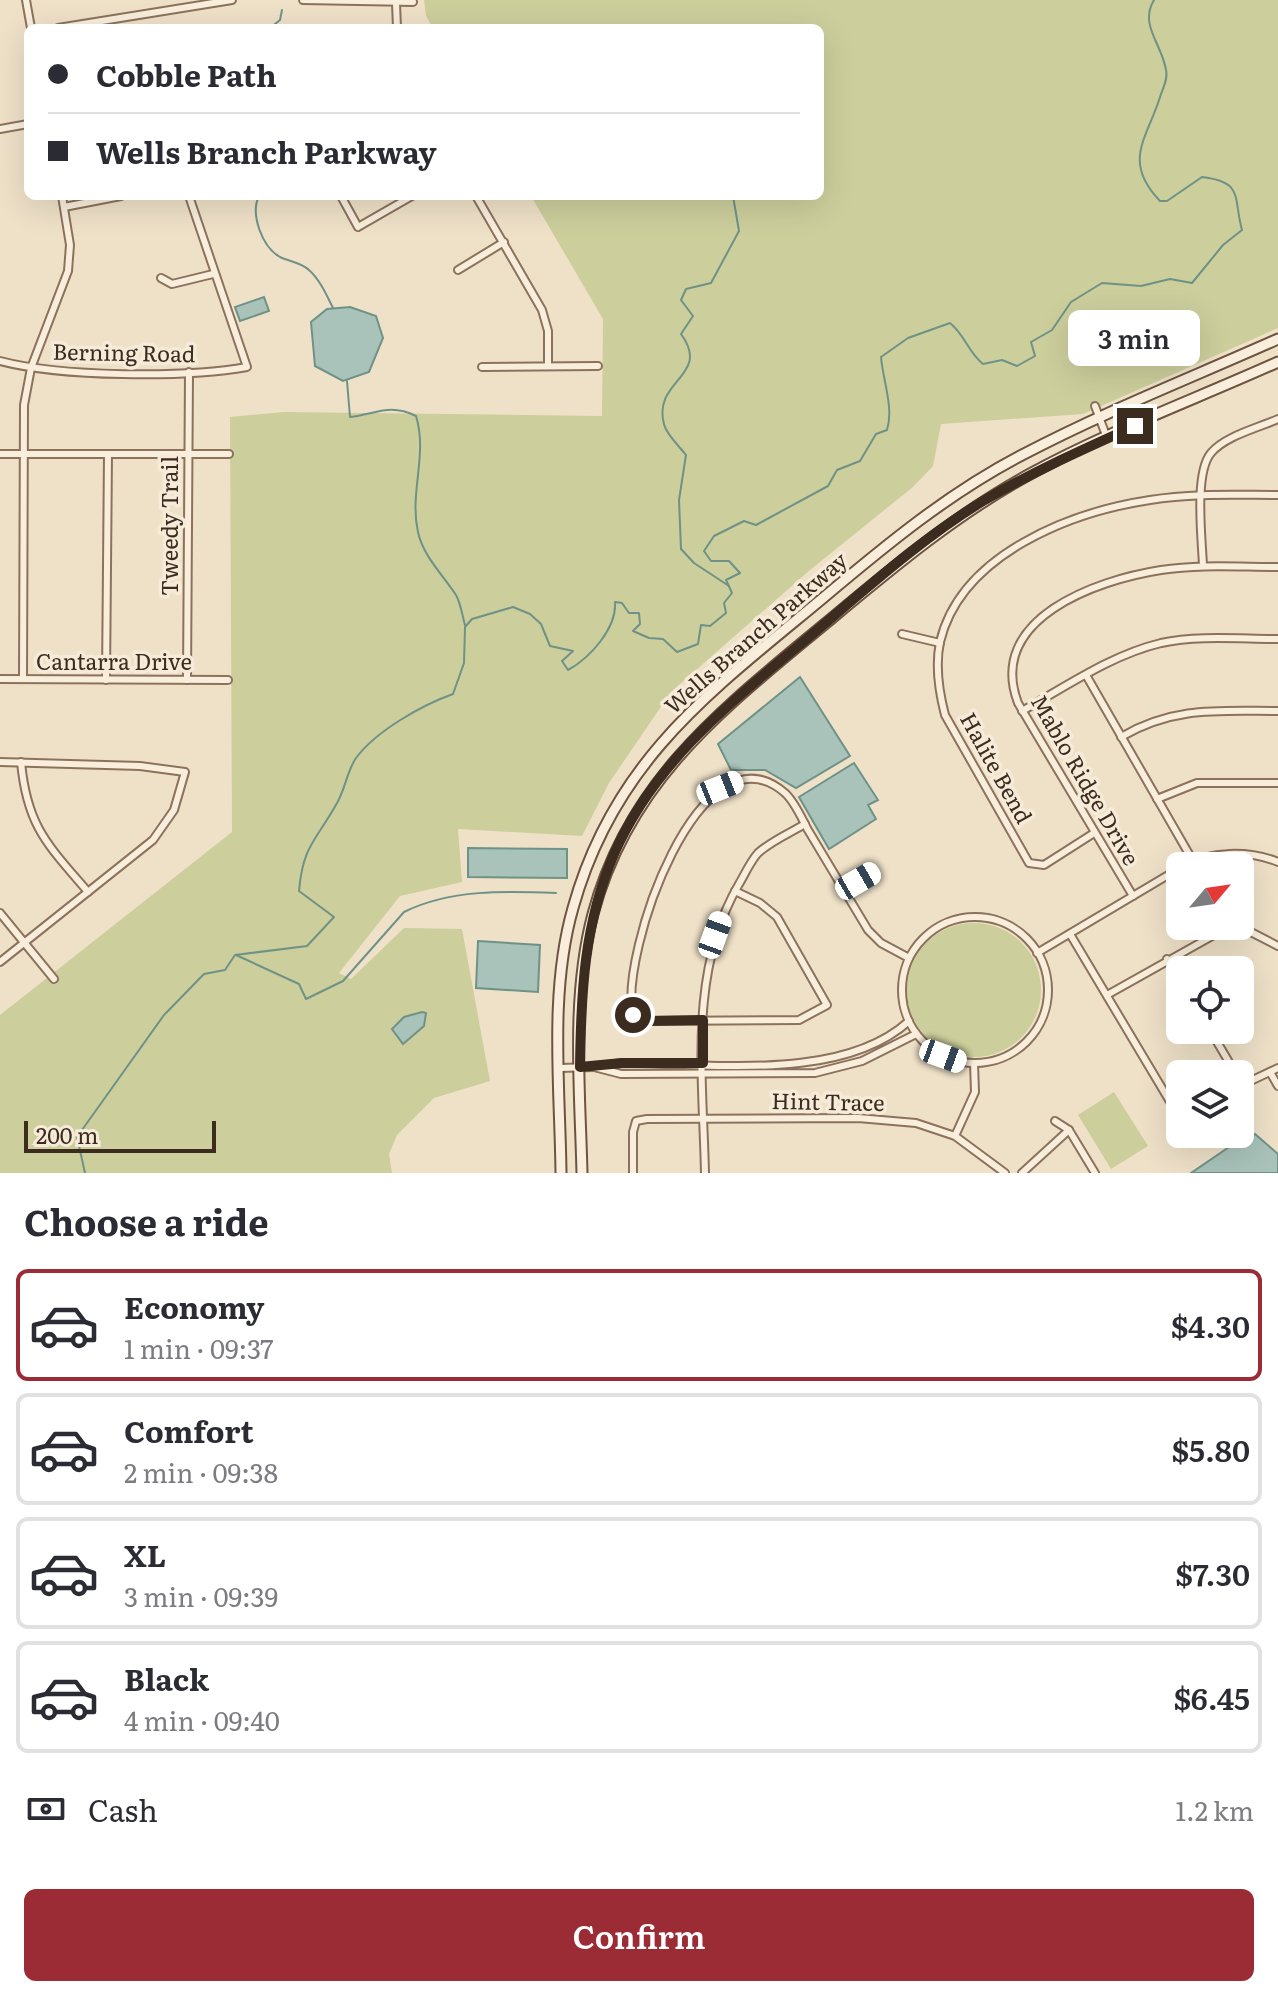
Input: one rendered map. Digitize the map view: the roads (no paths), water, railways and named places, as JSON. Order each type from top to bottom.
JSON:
[{"type":"street","points":[[26,0],[30,24]]},
{"type":"street","points":[[77,24],[170,4],[232,0]]},
{"type":"street","points":[[303,0],[413,2]]},
{"type":"street","points":[[396,3],[397,24]]},
{"type":"street","points":[[0,129],[24,125]]},
{"type":"street","points":[[23,679],[24,405],[31,368],[68,271],[70,245],[63,200]]},
{"type":"street","points":[[64,207],[100,200]]},
{"type":"street","points":[[161,278],[172,284],[213,274],[190,200]]},
{"type":"street","points":[[343,200],[358,227],[405,200]]},
{"type":"street","points":[[478,200],[542,310],[548,331],[548,366]]},
{"type":"street","points":[[458,270],[504,242]]},
{"type":"street","name":"Berning Road","points":[[0,361],[31,368],[189,372],[218,372],[247,367],[213,274]]},
{"type":"street","name":"Wells Branch Parkway","points":[[561,1173],[559,992],[572,910],[596,842],[615,805],[661,741],[725,680],[921,518],[1024,454],[1278,339]]},
{"type":"street","name":"Wells Branch Parkway","points":[[582,1173],[580,993],[592,915],[615,851],[633,816],[677,755],[738,696],[934,535],[1033,472],[1278,362]]},
{"type":"street","points":[[482,367],[598,366]]},
{"type":"street","name":"Tweedy Trail","points":[[187,680],[189,372]]},
{"type":"street","points":[[1095,406],[1107,438]]},
{"type":"street","points":[[1203,566],[1202,495],[1209,455],[1218,446],[1278,419]]},
{"type":"street","points":[[0,454],[229,454]]},
{"type":"street","points":[[106,680],[108,454]]},
{"type":"street","name":"Halite Bend","points":[[1094,833],[1037,866],[1029,863],[945,715],[940,694],[940,643],[969,585],[1017,548],[1060,525],[1100,510],[1153,499],[1202,495],[1278,495]]},
{"type":"street","name":"Mablo Ridge Drive","points":[[1133,896],[1022,711],[1012,685],[1011,660],[1019,640],[1034,623],[1111,582],[1160,570],[1203,566],[1278,567]]},
{"type":"street","points":[[902,634],[940,643]]},
{"type":"street","points":[[1022,711],[1125,654],[1170,641],[1278,639]]},
{"type":"street","points":[[1086,675],[1188,852]]},
{"type":"street","name":"Cantarra Drive","points":[[0,679],[228,680]]},
{"type":"street","points":[[1121,737],[1163,716],[1185,711],[1278,711]]},
{"type":"street","points":[[0,762],[140,766],[185,772],[174,810],[153,840],[0,962]]},
{"type":"street","points":[[21,762],[25,799],[33,822],[88,892]]},
{"type":"street","points":[[735,891],[760,903],[777,917],[827,1005],[799,1020],[647,1021],[633,1015],[630,1000],[633,970],[655,889],[675,847],[720,788],[738,781],[757,780],[785,793],[868,930],[881,943],[909,958]]},
{"type":"street","points":[[1157,799],[1175,789],[1197,783],[1278,783]]},
{"type":"street","points":[[705,1173],[703,1020],[708,960],[723,912],[760,851],[805,824]]},
{"type":"street","points":[[1254,856],[1278,862]]},
{"type":"street","points":[[844,889],[872,873]]},
{"type":"street","points":[[1037,953],[1166,876]]},
{"type":"street","points":[[0,913],[54,979]]},
{"type":"street","points":[[966,918],[1001,922],[1022,935],[1037,953],[1047,992],[1036,1030],[1006,1056],[974,1063],[943,1056],[916,1034],[902,995],[909,958],[932,930],[966,918]]},
{"type":"street","points":[[1172,956],[1213,933],[1234,928],[1253,932],[1278,946]]},
{"type":"street","points":[[1070,934],[1166,1095]]},
{"type":"street","points":[[1107,995],[1166,960]]},
{"type":"street","points":[[560,1068],[622,1063],[780,1064],[838,1057],[885,1037],[909,1021]]},
{"type":"street","points":[[594,1067],[621,1074],[782,1076],[844,1068],[916,1034]]},
{"type":"street","points":[[955,1136],[975,1092],[974,1063]]},
{"type":"street","points":[[1254,1079],[1278,1068]]},
{"type":"street","points":[[1270,1072],[1278,1086]]},
{"type":"street","name":"Hint Trace","points":[[633,1173],[636,1121],[704,1119],[894,1120],[916,1123],[955,1136],[1005,1173]]},
{"type":"street","points":[[1055,1121],[1069,1130],[1095,1173]]},
{"type":"street","points":[[1022,1173],[1069,1130]]},
{"type":"water","points":[[264,297],[269,311],[240,321],[235,307]]},
{"type":"water","points":[[350,307],[376,316],[383,338],[369,372],[343,381],[315,366],[311,322],[327,309]]},
{"type":"water","points":[[800,677],[850,756],[796,788],[765,770],[731,770],[718,744]]},
{"type":"water","points":[[854,763],[878,800],[868,805],[876,819],[829,849],[799,797]]},
{"type":"water","points":[[468,848],[567,849],[567,878],[468,877]]},
{"type":"water","points":[[478,941],[540,945],[538,992],[476,988]]},
{"type":"water","points":[[426,1013],[424,1026],[403,1044],[392,1029],[404,1017]]},
{"type":"water","points":[[1254,1134],[1278,1154],[1278,1173],[1191,1173],[1228,1148],[1254,1148]]},
{"type":"waterway","points":[[85,1173],[77,1137],[164,1015],[204,974],[225,970],[235,955],[307,946],[334,917],[299,891],[307,853],[340,798],[353,763],[365,748],[400,720],[453,694],[464,663],[465,627],[472,619],[513,607],[530,614],[541,624],[550,646],[573,651],[562,661],[568,670],[585,658],[607,632],[615,602],[622,603],[629,613],[639,613],[640,624],[633,631],[649,638],[663,639],[677,652],[698,644],[701,625],[710,626],[726,613],[724,603],[732,593],[726,580],[740,573],[729,561],[711,561],[704,551],[714,536],[744,521],[756,525],[828,486],[837,470],[860,461],[876,434],[887,430],[889,422],[881,357],[908,338],[950,323],[983,364],[1002,360],[1017,366],[1035,356],[1031,342],[1052,330],[1071,302],[1102,283],[1141,286],[1170,279],[1192,283],[1223,245],[1242,230],[1234,193],[1225,183],[1202,177],[1167,201],[1160,201],[1142,173],[1141,149],[1166,76],[1164,61],[1150,26],[1150,9],[1154,0]]},
{"type":"waterway","points":[[275,24],[280,20],[282,10]]},
{"type":"waterway","points":[[258,200],[257,221],[268,246],[280,257],[309,270],[333,308]]},
{"type":"waterway","points":[[729,586],[694,563],[681,549],[679,500],[686,455],[665,428],[663,409],[666,397],[690,360],[689,348],[681,334],[693,316],[681,300],[686,289],[711,283],[739,231],[734,200]]},
{"type":"waterway","points":[[347,381],[350,417],[383,410],[398,410],[416,416],[420,445],[416,503],[418,532],[429,557],[456,595],[465,625]]},
{"type":"waterway","points":[[236,955],[299,984],[306,999],[343,981],[404,912],[422,904],[478,893],[556,893]]}]
